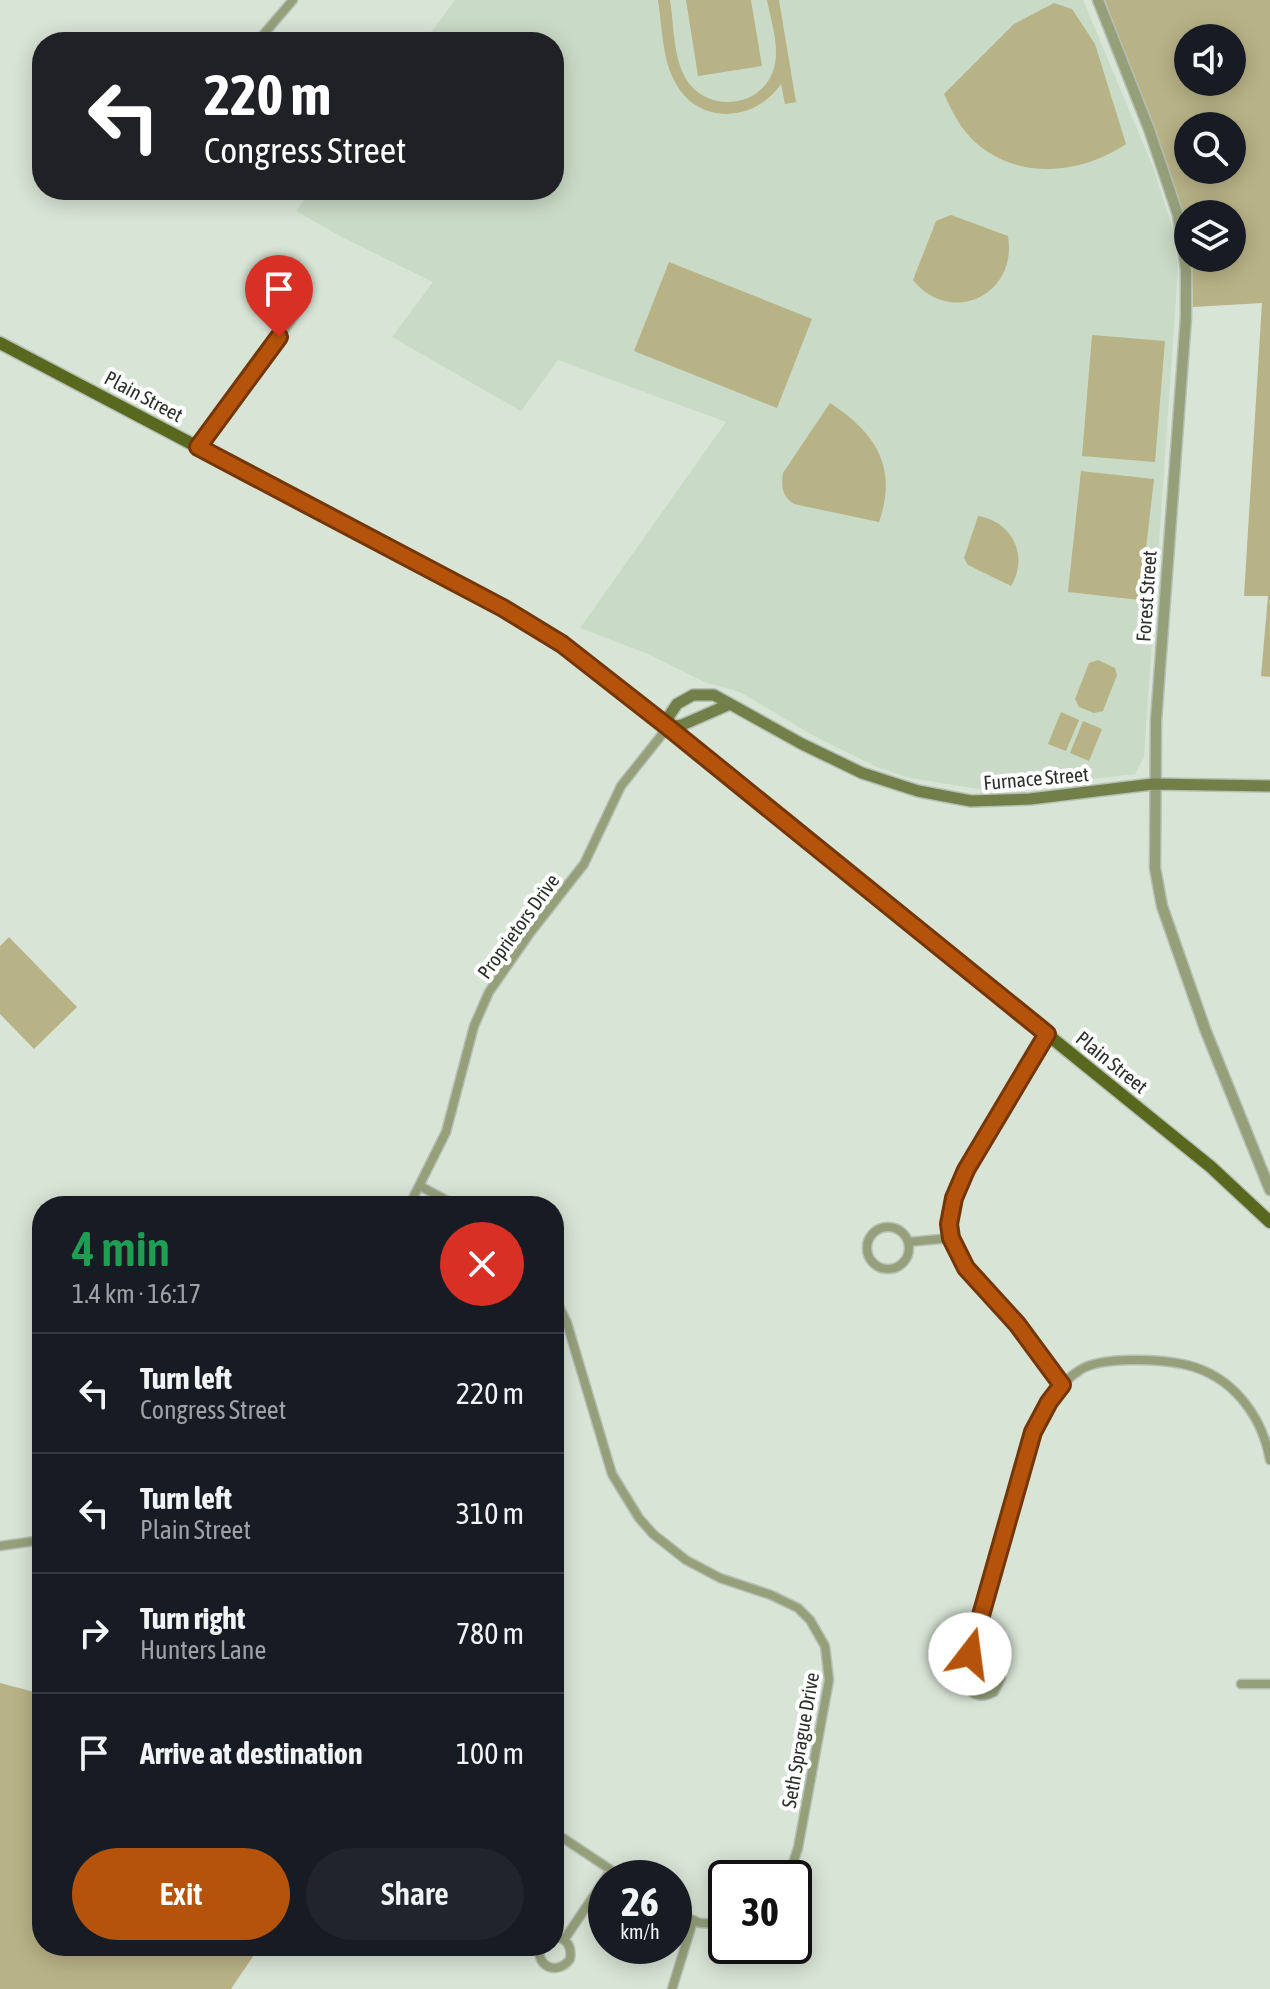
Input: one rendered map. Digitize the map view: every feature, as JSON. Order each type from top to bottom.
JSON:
[{"type":"main road","name":"Plain Street","points":[[0,343],[531,624],[562,644],[1211,1167],[1270,1222]]},
{"type":"main road","name":"Furnace Street","points":[[668,727],[671,710],[693,695],[714,695],[843,765],[944,797],[1000,802],[1153,784],[1270,786]]},
{"type":"main road","points":[[668,727],[682,725],[730,704]]},
{"type":"street","points":[[266,32],[293,0]]},
{"type":"street","name":"Forest Street","points":[[1098,0],[1174,199],[1186,270],[1186,317],[1163,606],[1153,784],[1153,856],[1162,906],[1212,1049],[1270,1190]]},
{"type":"street","points":[[198,447],[306,300]]},
{"type":"street","name":"Proprietors Drive","points":[[414,1196],[446,1132],[474,1026],[489,992],[584,864],[621,786],[668,727]]},
{"type":"street","points":[[1047,1034],[959,1185],[950,1211],[951,1238],[966,1268],[1017,1324],[1062,1385]]},
{"type":"street","points":[[420,1186],[438,1196]]},
{"type":"street","points":[[894,1228],[908,1242],[908,1255],[900,1266],[893,1269],[880,1267],[870,1258],[870,1238],[880,1229],[894,1228]]},
{"type":"street","points":[[908,1242],[951,1238]]},
{"type":"street","name":"Seth Sprague Drive","points":[[564,1317],[612,1474],[639,1518],[653,1534],[686,1560],[720,1578],[771,1595],[798,1608],[810,1620],[825,1646],[829,1680],[794,1860]]},
{"type":"street","points":[[970,1654],[990,1660],[999,1668],[1000,1684],[990,1695],[973,1694],[965,1683],[965,1672],[970,1654],[1033,1432],[1049,1402],[1062,1385],[1079,1371],[1099,1363],[1150,1360],[1195,1367],[1224,1382],[1243,1400],[1263,1434],[1270,1460]]},
{"type":"street","points":[[0,1546],[32,1541]]},
{"type":"street","points":[[1241,1684],[1270,1684]]},
{"type":"street","points":[[564,1839],[596,1860]]},
{"type":"street","points":[[539,1956],[549,1968],[558,1969],[570,1959],[571,1951],[564,1940],[588,1904]]},
{"type":"street","points":[[672,1989],[693,1921],[708,1922]]},
{"type":"shaded area","points":[[455,0],[1083,0],[1153,167],[1174,233],[1174,272],[1178,272],[1144,757],[1135,774],[992,791],[910,778],[877,767],[814,736],[740,692],[707,683],[648,654],[580,628],[726,422],[558,360],[521,411],[392,337],[433,282],[296,211],[304,200],[564,200],[564,32],[431,32]]},
{"type":"shaded area","points":[[658,0],[670,0],[676,51],[686,79],[707,98],[734,102],[759,92],[774,68],[775,43],[767,0],[779,0],[796,102],[785,104],[781,84],[770,97],[742,112],[726,114],[696,106],[684,95],[670,71]]},
{"type":"shaded area","points":[[686,0],[751,0],[762,66],[698,76]]},
{"type":"shaded area","points":[[1105,0],[1270,0],[1270,677],[1261,676],[1268,596],[1244,596],[1262,303],[1193,307],[1192,272],[1246,272],[1246,200],[1178,200]]},
{"type":"shaded area","points":[[1054,3],[1072,9],[1095,44],[1126,144],[1088,163],[1046,169],[1025,167],[1005,161],[970,137],[958,122],[944,94],[1014,24]]},
{"type":"shaded area","points":[[951,215],[1008,236],[1008,257],[1003,274],[992,288],[978,298],[962,302],[945,301],[928,294],[913,280],[936,221]]},
{"type":"shaded area","points":[[669,262],[812,319],[777,408],[634,351]]},
{"type":"shaded area","points":[[1092,335],[1165,341],[1155,462],[1082,456]]},
{"type":"shaded area","points":[[830,403],[860,427],[879,453],[886,484],[879,522],[794,504],[782,487],[783,473]]},
{"type":"shaded area","points":[[1081,471],[1154,479],[1140,600],[1068,592]]},
{"type":"shaded area","points":[[978,516],[1000,525],[1014,542],[1018,563],[1011,586],[968,565],[964,558]]},
{"type":"shaded area","points":[[1098,660],[1115,668],[1117,675],[1103,711],[1094,713],[1079,707],[1075,699],[1089,663]]},
{"type":"shaded area","points":[[1061,712],[1079,720],[1066,751],[1048,744]]},
{"type":"shaded area","points":[[1083,721],[1102,729],[1089,761],[1070,753]]},
{"type":"shaded area","points":[[9,937],[77,1007],[34,1049],[0,1014],[0,946]]},
{"type":"shaded area","points":[[0,1683],[32,1691],[32,1956],[253,1956],[231,1989],[0,1989]]},
{"type":"route","points":[[279,337],[198,447],[503,608],[562,644],[1047,1034],[966,1170],[950,1211],[951,1238],[966,1268],[1017,1324],[1062,1385],[1033,1432],[970,1654]]}]
